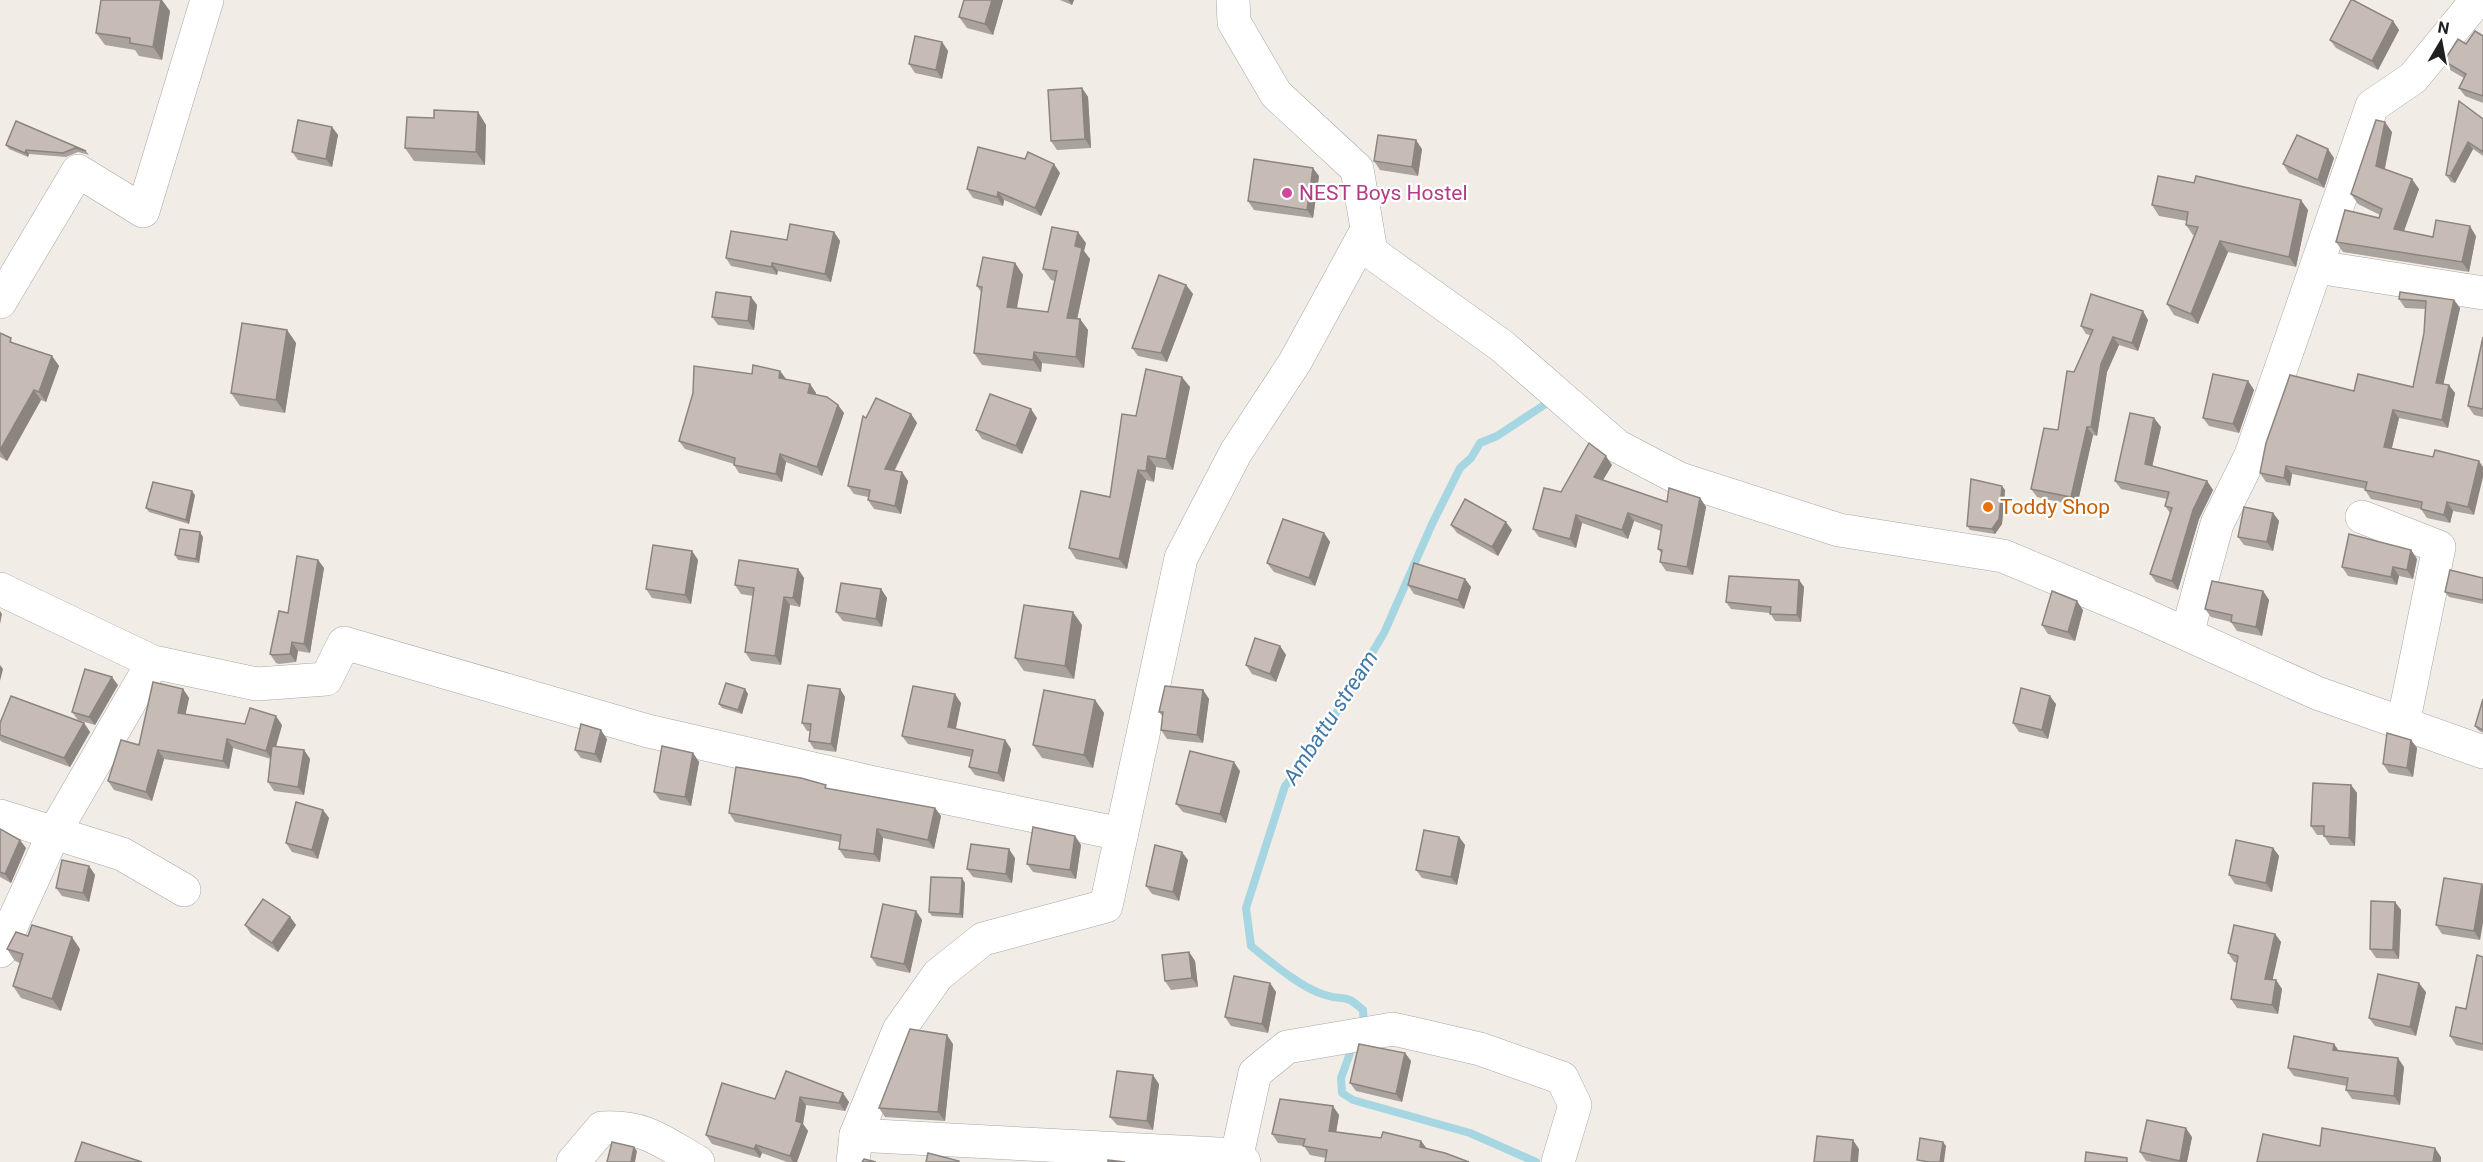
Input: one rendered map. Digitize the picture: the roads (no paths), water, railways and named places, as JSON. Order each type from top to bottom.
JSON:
[{"type":"street","points":[[5,282],[78,171],[143,211],[207,0]]},
{"type":"street","points":[[1233,0],[1234,22],[1276,94],[1357,169],[1371,252],[1502,346],[1617,446],[1680,479],[1839,530],[2003,556],[2187,634],[2317,693],[2483,752]]},
{"type":"street","points":[[2187,634],[2217,524],[2251,455],[2372,106],[2414,78],[2477,0]]},
{"type":"street","points":[[1367,230],[1294,362],[1236,452],[1181,558],[1106,906],[983,939],[938,975],[899,1030],[854,1148],[1240,1159],[1255,1073],[1287,1047],[1393,1029],[1480,1049],[1562,1078],[1575,1105],[1559,1159]]},
{"type":"street","points":[[2317,267],[2483,293]]},
{"type":"street","points":[[2362,518],[2439,547],[2403,724]]},
{"type":"street","points":[[0,589],[153,662],[257,684],[326,679],[344,643],[648,731],[870,782],[1121,834]]},
{"type":"street","points":[[0,951],[54,833],[153,662]]},
{"type":"street","points":[[0,816],[122,854],[184,890]]},
{"type":"street","points":[[573,1162],[602,1128],[625,1126],[645,1132],[698,1162]]},
{"type":"waterway","name":"Ambattu stream","points":[[1364,1026],[1363,1010],[1352,1001],[1325,995],[1306,987],[1251,946],[1246,908],[1285,786],[1312,753],[1384,633],[1432,524],[1460,468],[1471,458],[1480,443],[1497,436],[1544,405]]},
{"type":"waterway","name":"Ambattu stream","points":[[1353,1045],[1341,1078],[1342,1093],[1353,1100],[1470,1133],[1536,1162]]},
{"type":"place","name":"NEST Boys Hostel","points":[[1287,193]]},
{"type":"place","name":"Toddy Shop","points":[[1988,507]]}]
